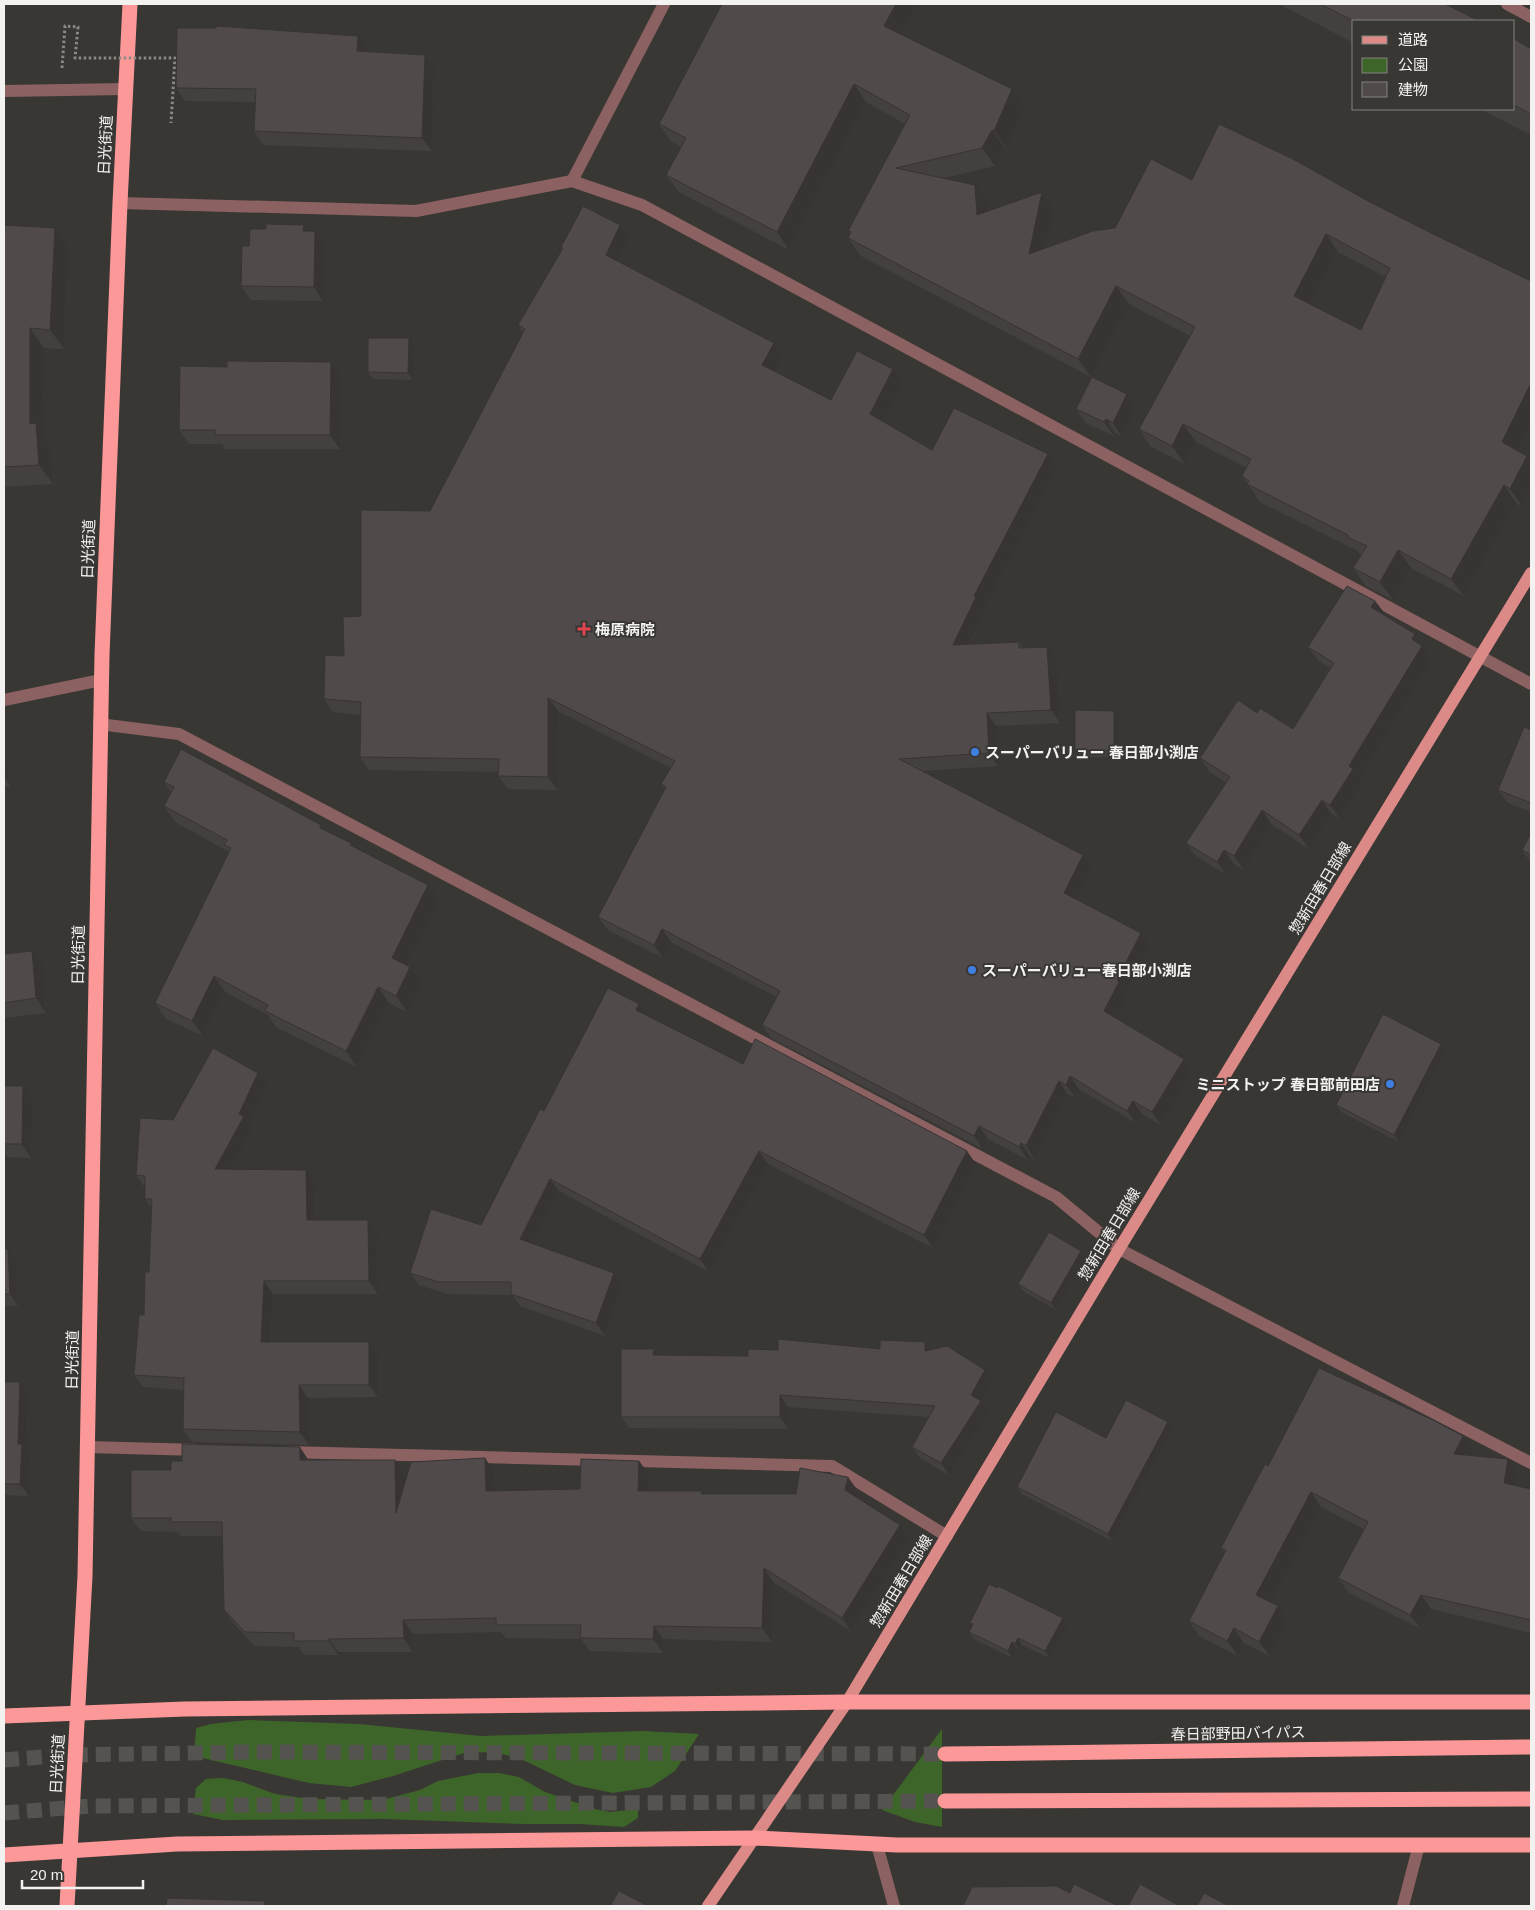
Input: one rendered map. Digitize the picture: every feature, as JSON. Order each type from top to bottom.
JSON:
[{"type":"highway","name":"日光街道","points":[[67,1906],[85,1576],[101,680],[130,4]]},
{"type":"highway","points":[[4,1716],[185,1709],[847,1702],[1531,1702]]},
{"type":"highway","name":"春日部野田バイパス","points":[[945,1754],[1531,1747]]},
{"type":"highway","points":[[945,1801],[1531,1800]]},
{"type":"highway","points":[[4,1856],[178,1844],[755,1838],[877,1844],[1531,1844]]},
{"type":"main road","name":"惣新田春日部線","points":[[708,1906],[847,1702],[1119,1249],[1531,573]]},
{"type":"street","points":[[572,181],[664,4]]},
{"type":"street","points":[[1507,4],[1531,16]]},
{"type":"street","points":[[4,91],[125,88]]},
{"type":"street","points":[[120,203],[416,211],[572,181],[642,205],[1531,684]]},
{"type":"street","points":[[4,700],[101,680]]},
{"type":"street","points":[[100,724],[179,734],[1056,1197],[1119,1249],[1531,1463]]},
{"type":"street","points":[[88,1447],[208,1450]]},
{"type":"street","points":[[277,1452],[832,1466],[947,1536]]},
{"type":"street","points":[[877,1844],[894,1906]]},
{"type":"street","points":[[1403,1906],[1419,1845]]},
{"type":"path","points":[[62,68],[65,26],[78,27],[75,58],[175,58],[171,123]]},
{"type":"green space","points":[[248,1720],[359,1724],[481,1736],[643,1731],[699,1734],[675,1771],[651,1787],[613,1793],[575,1785],[519,1758],[493,1752],[464,1753],[393,1776],[351,1787],[309,1783],[194,1756],[196,1728],[211,1724]]},
{"type":"green space","points":[[942,1729],[942,1827],[915,1822],[882,1810]]},
{"type":"green space","points":[[478,1773],[499,1773],[519,1777],[545,1792],[595,1809],[610,1812],[638,1809],[638,1818],[624,1827],[385,1819],[223,1820],[193,1814],[196,1788],[206,1779],[223,1778],[243,1782],[275,1794],[309,1799],[382,1800],[420,1790],[438,1781]]},
{"type":"building","points":[[722,4],[896,4],[884,26],[1012,89],[994,131],[992,130],[982,148],[896,168],[975,185],[977,215],[1042,192],[1029,254],[1093,231],[1115,228],[1151,159],[1192,180],[1219,124],[1293,159],[1366,200],[1433,234],[1531,281],[1531,386],[1502,442],[1527,456],[1510,489],[1504,485],[1451,579],[1398,550],[1380,582],[1353,568],[1367,546],[1247,484],[1249,481],[1242,476],[1251,459],[1183,424],[1172,446],[1139,429],[1195,327],[1116,286],[1078,359],[848,238],[851,232],[848,231],[910,115],[854,84],[777,232],[666,175],[686,138],[659,124]],"holes":[[[1326,234],[1390,268],[1361,330],[1294,296]]]},
{"type":"building","points":[[1320,4],[1445,4],[1477,20],[1352,20]]},
{"type":"building","points":[[217,26],[358,36],[357,51],[425,55],[422,138],[254,131],[256,89],[176,88],[177,28],[216,28]]},
{"type":"building","points":[[1515,40],[1531,49],[1531,114],[1515,106]]},
{"type":"building","points":[[583,206],[620,225],[606,255],[774,343],[762,365],[831,400],[857,351],[893,369],[870,414],[932,450],[954,408],[1048,454],[974,596],[976,597],[953,645],[1019,642],[1019,648],[1047,647],[1051,710],[987,713],[989,753],[899,759],[1083,855],[1064,893],[1141,933],[1117,980],[1119,982],[1104,1011],[1184,1059],[1152,1112],[1133,1101],[1127,1111],[1070,1076],[1066,1085],[1059,1081],[1026,1146],[1021,1143],[1019,1147],[979,1126],[974,1136],[762,1025],[780,991],[662,929],[654,945],[598,917],[666,787],[661,784],[675,761],[548,698],[548,777],[498,776],[499,759],[360,757],[361,702],[324,699],[325,655],[344,656],[343,617],[361,616],[361,510],[430,511],[525,329],[518,325],[563,248],[561,247]]},
{"type":"building","points":[[266,224],[304,225],[303,231],[315,231],[314,287],[241,286],[242,246],[249,246],[250,229],[266,229]]},
{"type":"building","points":[[4,225],[55,228],[50,330],[30,328],[30,424],[36,423],[39,465],[4,467]]},
{"type":"building","points":[[368,338],[409,338],[408,373],[368,372]]},
{"type":"building","points":[[227,361],[331,362],[330,435],[215,435],[215,430],[179,430],[180,366],[227,367]]},
{"type":"building","points":[[1092,377],[1127,394],[1113,423],[1106,419],[1104,422],[1076,409]]},
{"type":"building","points":[[1347,586],[1375,601],[1371,607],[1415,634],[1412,639],[1422,646],[1349,766],[1353,769],[1330,805],[1322,800],[1299,835],[1262,810],[1234,856],[1224,850],[1217,862],[1186,843],[1230,777],[1200,758],[1238,700],[1257,713],[1260,708],[1293,729],[1334,663],[1308,647]]},
{"type":"building","points":[[1075,710],[1114,711],[1114,751],[1075,750]]},
{"type":"building","points":[[1524,727],[1531,730],[1531,803],[1498,790]]},
{"type":"building","points":[[181,749],[321,825],[320,828],[351,843],[350,845],[428,885],[392,958],[410,967],[396,996],[378,987],[346,1051],[265,1011],[268,1005],[214,976],[192,1021],[155,1003],[231,848],[224,845],[227,840],[164,806],[174,787],[164,782]]},
{"type":"building","points":[[1531,833],[1531,855],[1522,850]]},
{"type":"building","points":[[32,951],[36,998],[4,1003],[4,954]]},
{"type":"building","points":[[608,988],[639,1004],[636,1010],[743,1064],[755,1039],[967,1151],[924,1235],[759,1151],[700,1259],[550,1179],[520,1239],[614,1273],[596,1323],[511,1294],[511,1282],[439,1282],[410,1273],[431,1209],[481,1225],[540,1109],[544,1111]]},
{"type":"building","points":[[1383,1014],[1441,1044],[1394,1135],[1336,1105]]},
{"type":"building","points":[[213,1048],[258,1073],[239,1114],[244,1116],[215,1169],[306,1170],[307,1220],[368,1220],[369,1281],[264,1281],[261,1342],[369,1342],[369,1385],[299,1385],[300,1432],[183,1429],[184,1378],[134,1375],[139,1315],[144,1315],[145,1272],[149,1272],[152,1199],[145,1199],[145,1176],[136,1175],[140,1118],[173,1120]]},
{"type":"building","points":[[4,1086],[23,1086],[22,1144],[4,1144]]},
{"type":"building","points":[[1049,1232],[1081,1251],[1051,1303],[1018,1284]]},
{"type":"building","points":[[4,1249],[8,1249],[10,1294],[4,1294]]},
{"type":"building","points":[[778,1339],[880,1349],[880,1340],[925,1342],[925,1351],[947,1346],[985,1370],[971,1395],[981,1401],[941,1463],[912,1447],[935,1406],[780,1395],[780,1417],[621,1417],[621,1349],[654,1349],[653,1355],[748,1356],[748,1349],[778,1350]]},
{"type":"building","points":[[1319,1368],[1433,1420],[1463,1436],[1454,1454],[1508,1459],[1504,1483],[1531,1489],[1531,1620],[1421,1595],[1410,1615],[1338,1578],[1368,1522],[1311,1492],[1256,1595],[1278,1606],[1259,1642],[1234,1628],[1227,1641],[1189,1621],[1226,1550],[1221,1548],[1265,1464],[1268,1466]]},
{"type":"building","points":[[4,1382],[20,1382],[18,1444],[22,1444],[20,1484],[4,1484]]},
{"type":"building","points":[[1126,1400],[1168,1422],[1108,1534],[1017,1487],[1056,1412],[1106,1438]]},
{"type":"building","points":[[182,1444],[300,1447],[300,1460],[395,1460],[396,1513],[411,1462],[485,1458],[486,1491],[580,1489],[581,1459],[639,1461],[638,1491],[702,1491],[701,1494],[796,1494],[800,1468],[848,1477],[845,1490],[900,1525],[842,1618],[764,1568],[762,1628],[654,1626],[653,1639],[580,1638],[581,1625],[496,1625],[496,1618],[403,1620],[404,1638],[294,1641],[294,1633],[245,1632],[224,1610],[222,1522],[171,1522],[171,1518],[131,1518],[131,1470],[171,1470],[171,1461],[182,1461]]},
{"type":"building","points":[[989,1584],[997,1588],[998,1586],[1063,1618],[1045,1651],[1018,1638],[1015,1644],[1012,1642],[1008,1651],[969,1632],[973,1624],[970,1623]]},
{"type":"building","points":[[1074,1884],[1118,1906],[963,1906],[972,1887],[1056,1886],[1070,1893]]},
{"type":"building","points":[[1140,1884],[1180,1906],[1128,1906]]},
{"type":"building","points":[[619,1891],[648,1906],[610,1906]]},
{"type":"building","points":[[1204,1893],[1229,1906],[1197,1906]]},
{"type":"building","points":[[167,1898],[265,1901],[265,1906],[166,1906]]},
{"type":"tunnel","points":[[4,1760],[66,1755],[256,1752],[945,1754]]},
{"type":"tunnel","points":[[4,1813],[90,1806],[945,1801]]},
{"type":"place","name":"梅原病院","points":[[584,629]]},
{"type":"place","name":"スーパーバリュー 春日部小渕店","points":[[975,752]]},
{"type":"place","name":"スーパーバリュー春日部小渕店","points":[[972,970]]},
{"type":"place","name":"ミニストップ 春日部前田店","points":[[1390,1084]]}]
